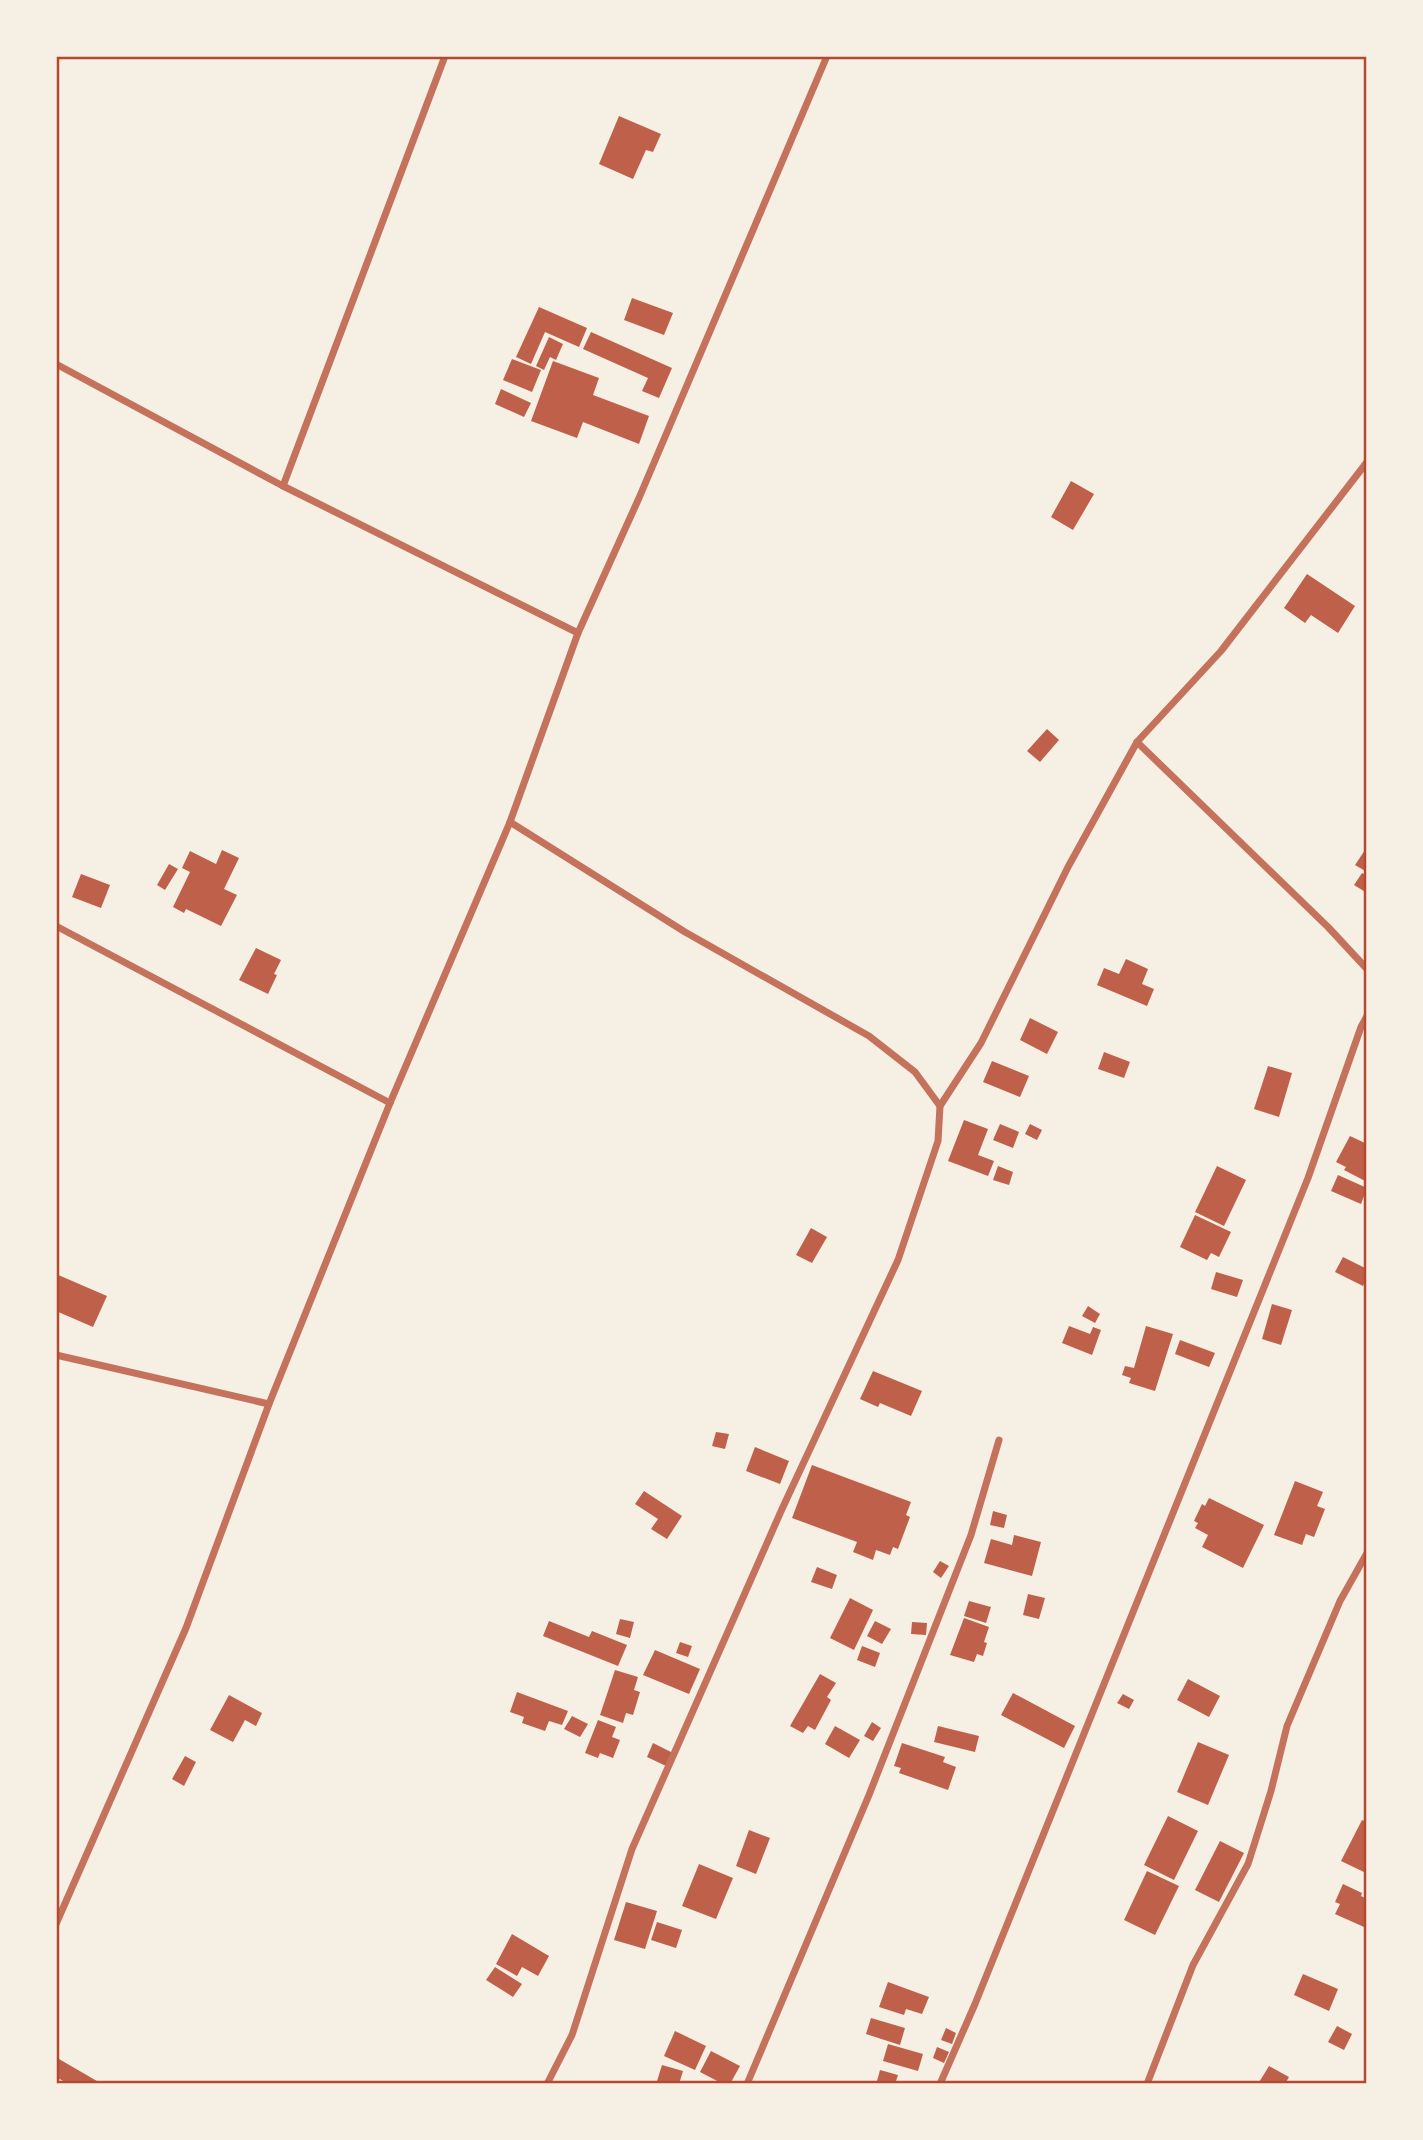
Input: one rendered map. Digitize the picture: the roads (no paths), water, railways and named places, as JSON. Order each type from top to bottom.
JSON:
[{"type":"street","points":[[283,486],[445,56]]},
{"type":"street","points":[[56,1924],[186,1628],[269,1404],[390,1103],[510,822],[578,633],[639,498],[827,56]]},
{"type":"street","points":[[56,364],[283,486],[578,633]]},
{"type":"street","points":[[547,2084],[572,2035],[632,1849],[782,1509],[898,1260],[938,1141],[940,1106],[981,1043],[1068,867],[1137,742],[1221,651],[1367,462]]},
{"type":"street","points":[[1137,742],[1328,927],[1367,969]]},
{"type":"street","points":[[510,822],[685,932],[869,1036],[915,1072],[940,1106]]},
{"type":"street","points":[[56,926],[390,1103]]},
{"type":"street","points":[[940,2084],[1308,1178],[1360,1027],[1367,1016]]},
{"type":"street","points":[[56,1355],[269,1404]]},
{"type":"street","points":[[747,2084],[884,1756],[971,1535],[999,1440]]},
{"type":"street","points":[[1147,2084],[1193,1965],[1248,1864],[1271,1791],[1287,1726],[1340,1601],[1367,1553]]}]
